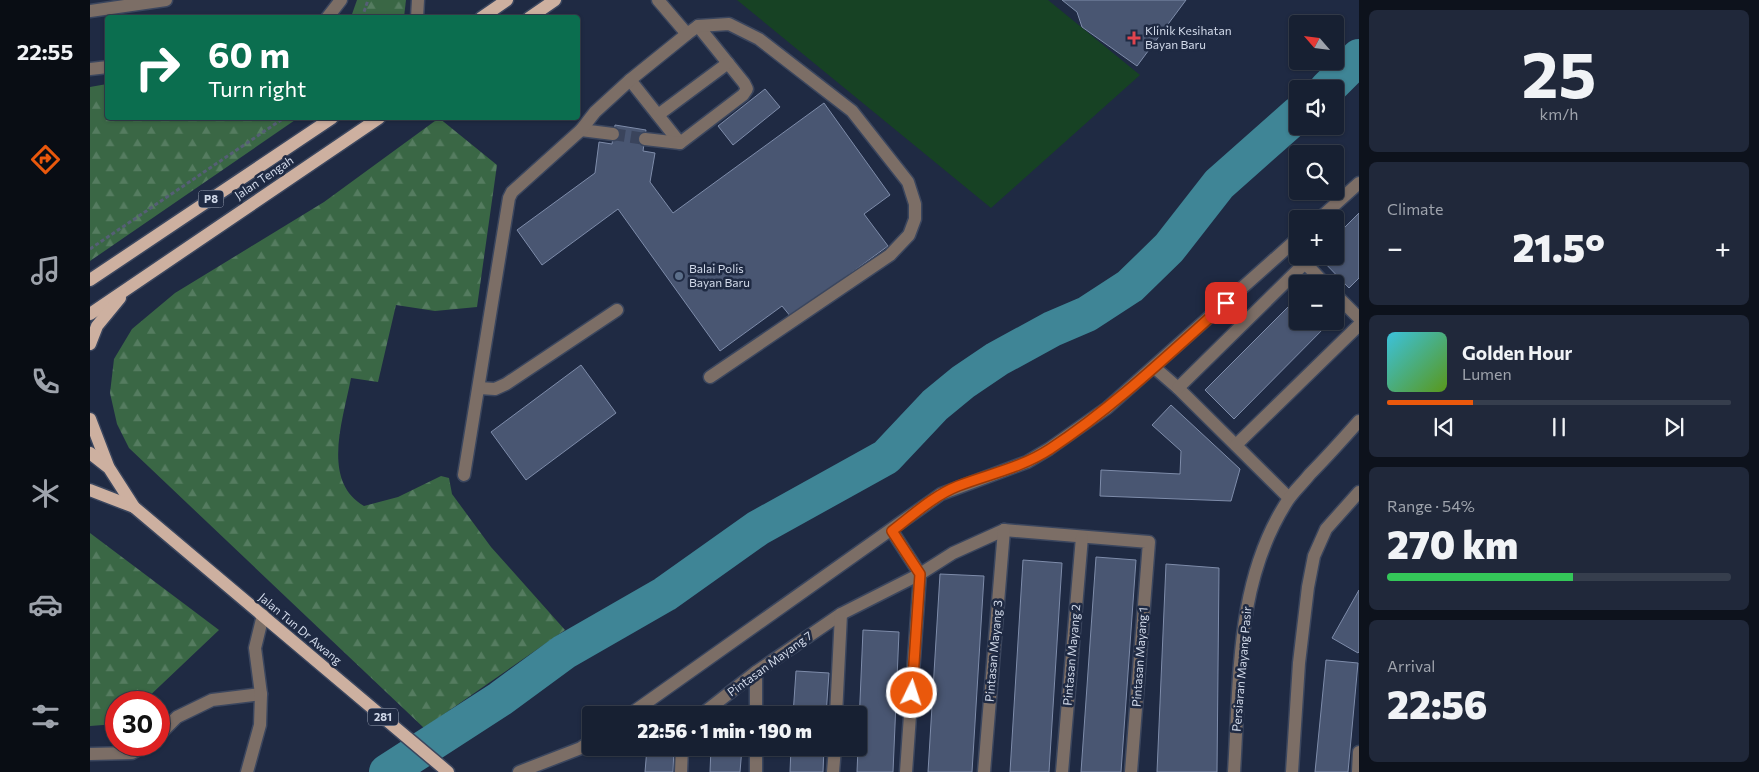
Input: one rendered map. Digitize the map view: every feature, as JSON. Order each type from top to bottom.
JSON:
[{"type":"main road","points":[[485,15],[507,0]]},
{"type":"main road","points":[[533,15],[555,0]]},
{"type":"main road","name":"Jalan Tengah","points":[[90,280],[329,120]]},
{"type":"main road","name":"Jalan Tengah","points":[[90,314],[376,120]]},
{"type":"main road","points":[[90,344],[98,326],[129,286]]},
{"type":"main road","points":[[90,419],[109,468]]},
{"type":"main road","name":"Jalan Tun Dr Awang","points":[[90,452],[109,468],[134,507],[448,772]]},
{"type":"main road","name":"Jalan Tun Dr Awang","points":[[90,490],[134,507]]},
{"type":"street","points":[[90,11],[166,0]]},
{"type":"street","points":[[329,15],[341,0]]},
{"type":"street","points":[[417,15],[418,0]]},
{"type":"street","points":[[658,0],[686,34]]},
{"type":"street","points":[[464,475],[480,388],[509,198],[516,186],[581,130],[595,112],[630,80],[686,34],[698,26],[713,23],[729,24],[742,29],[782,56],[852,111],[908,182],[914,204],[915,219],[909,235],[890,255],[710,377]]},
{"type":"street","points":[[645,139],[680,143],[743,95],[747,89],[698,26]]},
{"type":"street","points":[[658,115],[728,63]]},
{"type":"street","points":[[90,69],[105,67]]},
{"type":"street","points":[[630,80],[680,143]]},
{"type":"street","points":[[581,130],[613,134]]},
{"type":"street","points":[[1329,210],[1359,182]]},
{"type":"street","points":[[643,706],[892,531],[941,494],[958,486],[1005,472],[1049,449],[1107,408],[1155,368],[1289,246]]},
{"type":"street","points":[[1292,275],[1304,263],[1316,275]]},
{"type":"street","points":[[1178,388],[1289,278]]},
{"type":"street","points":[[1344,303],[1359,318]]},
{"type":"street","points":[[480,388],[495,389],[506,384],[616,310]]},
{"type":"street","points":[[1236,445],[1359,325]]},
{"type":"street","points":[[1155,368],[1178,388],[1289,498]]},
{"type":"street","name":"Persiaran Mayang Pasir","points":[[1234,772],[1243,629],[1248,594],[1258,560],[1272,527],[1289,498],[1359,421]]},
{"type":"street","points":[[1292,772],[1299,663],[1308,587],[1314,556],[1326,529],[1359,492]]},
{"type":"street","points":[[1004,530],[1082,537]]},
{"type":"street","name":"Pintasan Mayang 7","points":[[713,706],[756,672],[841,614],[920,574],[953,553],[1004,530]]},
{"type":"street","name":"Pintasan Mayang 3","points":[[984,772],[1004,530]]},
{"type":"street","points":[[892,531],[920,574],[906,772]]},
{"type":"street","name":"Pintasan Mayang 1","points":[[1082,537],[1149,542],[1132,772]]},
{"type":"street","name":"Pintasan Mayang 2","points":[[1062,772],[1082,537]]},
{"type":"street","points":[[836,706],[841,614]]},
{"type":"street","points":[[248,772],[260,725],[261,694],[255,648],[262,615]]},
{"type":"street","points":[[756,672],[756,706]]},
{"type":"street","points":[[170,724],[177,717],[212,700],[261,694]]},
{"type":"street","points":[[518,772],[582,747]]},
{"type":"street","points":[[1358,772],[1359,752]]},
{"type":"street","points":[[90,754],[105,754]]},
{"type":"street","points":[[681,772],[682,756]]},
{"type":"street","points":[[756,756],[756,772]]},
{"type":"street","points":[[833,772],[834,756]]},
{"type":"path","points":[[363,15],[368,0]]},
{"type":"path","points":[[90,249],[281,120]]},
{"type":"green space","points":[[357,0],[406,0],[404,15],[352,15]]},
{"type":"green space","points":[[737,0],[1048,0],[1140,75],[991,208]]},
{"type":"green space","points":[[105,84],[105,120],[295,120],[90,261],[90,87]]},
{"type":"green space","points":[[436,120],[441,120],[497,165],[477,307],[435,311],[396,305],[378,382],[351,378],[340,429],[339,465],[342,481],[351,495],[364,506],[398,497],[441,476],[449,478],[452,494],[491,547],[565,630],[424,728],[129,448],[117,424],[110,393],[114,359],[132,329],[175,293],[324,202]]},
{"type":"green space","points":[[90,533],[219,630],[155,691],[105,691],[105,725],[90,726]]},
{"type":"building","name":"Klinik Kesihatan Bayan Baru","points":[[1062,0],[1186,0],[1137,66],[1082,27],[1077,12]]},
{"type":"building","points":[[765,89],[780,107],[733,145],[718,126]]},
{"type":"building","points":[[824,103],[890,195],[864,214],[888,246],[791,317],[782,306],[720,351],[618,209],[542,265],[517,230],[595,173],[599,142],[612,144],[615,125],[646,130],[643,151],[655,153],[650,182],[673,213]]},
{"type":"building","points":[[1359,213],[1359,278],[1349,288],[1344,283],[1344,275],[1336,275],[1327,265],[1344,265],[1344,228]]},
{"type":"building","points":[[1289,306],[1289,330],[1322,330],[1234,419],[1205,390]]},
{"type":"building","points":[[581,365],[616,413],[526,480],[491,432]]},
{"type":"building","points":[[1171,405],[1240,469],[1231,501],[1100,496],[1101,470],[1180,474],[1181,451],[1152,425]]},
{"type":"building","points":[[1096,557],[1136,560],[1121,772],[1081,772]]},
{"type":"building","points":[[1023,560],[1062,563],[1049,772],[1010,772]]},
{"type":"building","points":[[1166,564],[1219,568],[1217,772],[1157,772]]},
{"type":"building","points":[[940,574],[984,576],[972,772],[928,772]]},
{"type":"building","points":[[1359,590],[1359,652],[1358,653],[1332,638]]},
{"type":"building","points":[[863,630],[899,632],[893,772],[857,772],[858,756],[867,756],[867,706],[860,706]]},
{"type":"building","points":[[1326,660],[1358,663],[1348,772],[1315,772]]},
{"type":"building","points":[[796,671],[829,673],[827,706],[794,706]]},
{"type":"building","points":[[646,756],[674,756],[673,772],[645,772]]},
{"type":"building","points":[[711,756],[741,756],[740,772],[710,772]]},
{"type":"building","points":[[791,756],[824,756],[823,772],[790,772]]},
{"type":"waterway","points":[[1336,80],[1359,57]]},
{"type":"waterway","points":[[387,772],[500,699],[564,652],[665,594],[758,528],[886,457],[935,405],[963,382],[997,359],[1052,329],[1087,314],[1130,286],[1169,248],[1219,184],[1289,122]]},
{"type":"tunnel","points":[[613,134],[645,139]]},
{"type":"place","name":"Klinik Kesihatan Bayan Baru","points":[[1134,38]]},
{"type":"place","name":"Balai Polis Bayan Baru","points":[[679,276]]},
{"type":"route","points":[[912,693],[920,574],[892,531],[941,494],[958,486],[1005,472],[1049,449],[1107,408],[1155,368],[1226,303]]}]
